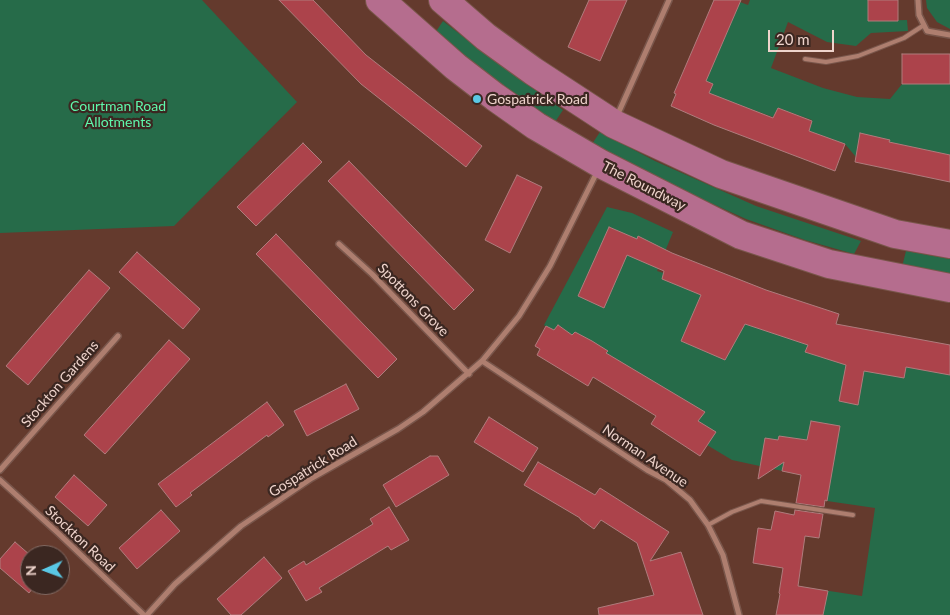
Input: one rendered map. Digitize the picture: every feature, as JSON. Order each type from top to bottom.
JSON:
[{"type":"main road","name":"The Roundway","points":[[380,0],[456,67],[536,126],[601,164],[741,235],[829,264],[950,288]]},
{"type":"main road","points":[[413,30],[438,0]]},
{"type":"main road","points":[[443,0],[486,37],[533,71],[614,124],[721,174],[895,234],[950,244]]},
{"type":"main road","points":[[876,274],[895,234]]},
{"type":"street","points":[[614,124],[669,0]]},
{"type":"street","points":[[918,0],[919,16],[927,31],[950,35]]},
{"type":"street","name":"Gospatrick Road","points":[[146,615],[175,584],[241,526],[312,478],[398,429],[423,412],[469,374],[496,347],[532,296],[550,266],[601,164]]},
{"type":"street","name":"Spottons Grove","points":[[339,244],[372,274],[469,374]]},
{"type":"street","name":"Stockton Gardens","points":[[0,470],[118,336]]},
{"type":"street","name":"Norman Avenue","points":[[482,361],[647,470],[666,480],[690,500],[708,526],[723,555],[739,615]]},
{"type":"street","name":"Stockton Road","points":[[0,480],[146,615]]},
{"type":"lane","points":[[805,59],[826,62],[858,56],[904,38],[924,26]]},
{"type":"lane","points":[[708,526],[732,512],[762,501],[853,515]]},
{"type":"green space","name":"Courtman Road Allotments","points":[[0,0],[202,0],[297,102],[174,226],[0,233]]},
{"type":"green space","points":[[750,0],[868,0],[868,21],[907,20],[908,31],[871,33],[856,46],[827,42],[788,22],[771,68],[823,88],[857,97],[890,99],[902,84],[950,84],[950,155],[861,134],[856,157],[845,144],[809,131],[812,120],[778,108],[773,117],[734,103],[724,129],[698,118],[713,84],[706,81],[740,2],[748,5]]},
{"type":"green space","points":[[926,0],[950,0],[950,29],[937,22],[927,8]]},
{"type":"green space","points":[[443,21],[563,110],[555,122],[485,74],[435,33]]},
{"type":"green space","points":[[600,132],[655,161],[756,206],[861,241],[854,254],[805,240],[746,219],[635,169],[592,144]]},
{"type":"green space","points":[[607,207],[632,213],[673,232],[657,271],[950,362],[950,615],[807,615],[797,586],[862,596],[875,508],[827,501],[801,475],[732,460],[707,445],[593,364],[544,325]]},
{"type":"green space","points":[[906,251],[950,259],[950,276],[902,267]]},
{"type":"building","points":[[279,0],[313,0],[366,55],[482,146],[466,167],[361,84]]},
{"type":"building","points":[[589,0],[627,0],[600,61],[568,47]]},
{"type":"building","points":[[714,0],[741,0],[706,81],[713,84],[709,93],[773,118],[778,108],[812,121],[809,131],[845,144],[835,171],[714,125],[671,106],[676,94],[674,93]]},
{"type":"building","points":[[868,0],[898,0],[898,21],[868,21]]},
{"type":"building","points":[[902,54],[950,54],[950,84],[902,84]]},
{"type":"building","points":[[860,133],[890,140],[889,142],[950,155],[950,182],[855,162]]},
{"type":"building","points":[[303,143],[322,162],[256,226],[237,207]]},
{"type":"building","points":[[349,161],[474,290],[454,310],[328,181]]},
{"type":"building","points":[[517,175],[542,187],[510,253],[485,240]]},
{"type":"building","points":[[609,227],[637,239],[638,236],[672,253],[766,290],[839,314],[836,324],[950,345],[950,375],[906,367],[904,378],[864,371],[858,405],[839,401],[846,365],[805,352],[808,345],[745,324],[725,360],[681,341],[701,295],[662,279],[664,271],[627,255],[604,308],[578,296]]},
{"type":"building","points":[[276,234],[397,359],[378,378],[256,254]]},
{"type":"building","points":[[137,252],[200,309],[183,329],[119,272]]},
{"type":"building","points":[[89,270],[110,288],[28,385],[6,366]]},
{"type":"building","points":[[558,325],[572,335],[575,332],[592,341],[608,351],[606,353],[705,412],[698,421],[716,432],[700,456],[651,424],[656,416],[593,377],[588,386],[537,355],[540,349],[535,346],[546,326],[554,330]]},
{"type":"building","points":[[169,340],[190,359],[105,454],[84,435]]},
{"type":"building","points":[[346,384],[359,409],[307,436],[294,411]]},
{"type":"building","points":[[267,402],[284,425],[268,437],[267,435],[190,493],[192,495],[176,507],[158,484]]},
{"type":"building","points":[[489,417],[538,448],[523,472],[474,442]]},
{"type":"building","points":[[811,421],[840,426],[827,501],[825,500],[824,507],[796,503],[801,475],[782,471],[784,462],[758,479],[765,438],[778,440],[779,436],[807,440]]},
{"type":"building","points":[[430,456],[438,456],[449,475],[396,507],[383,485]]},
{"type":"building","points":[[538,462],[595,495],[600,488],[669,532],[650,561],[681,552],[703,615],[599,615],[598,608],[654,595],[637,543],[601,520],[594,529],[580,518],[524,485]]},
{"type":"building","points":[[74,475],[107,505],[88,526],[55,497]]},
{"type":"building","points":[[389,507],[409,540],[391,550],[388,546],[319,588],[322,592],[306,601],[288,571],[304,561],[306,565],[373,524],[370,519]]},
{"type":"building","points":[[161,510],[180,531],[137,569],[119,548]]},
{"type":"building","points":[[795,510],[823,514],[819,538],[805,536],[798,586],[828,591],[823,615],[776,615],[783,568],[753,563],[758,528],[771,530],[775,511],[794,515]]},
{"type":"building","points":[[15,542],[20,546],[20,585],[0,568],[0,559]]},
{"type":"building","points":[[264,557],[282,578],[241,615],[231,615],[217,599]]},
{"type":"place","name":"Gospatrick Road","points":[[477,99]]}]
